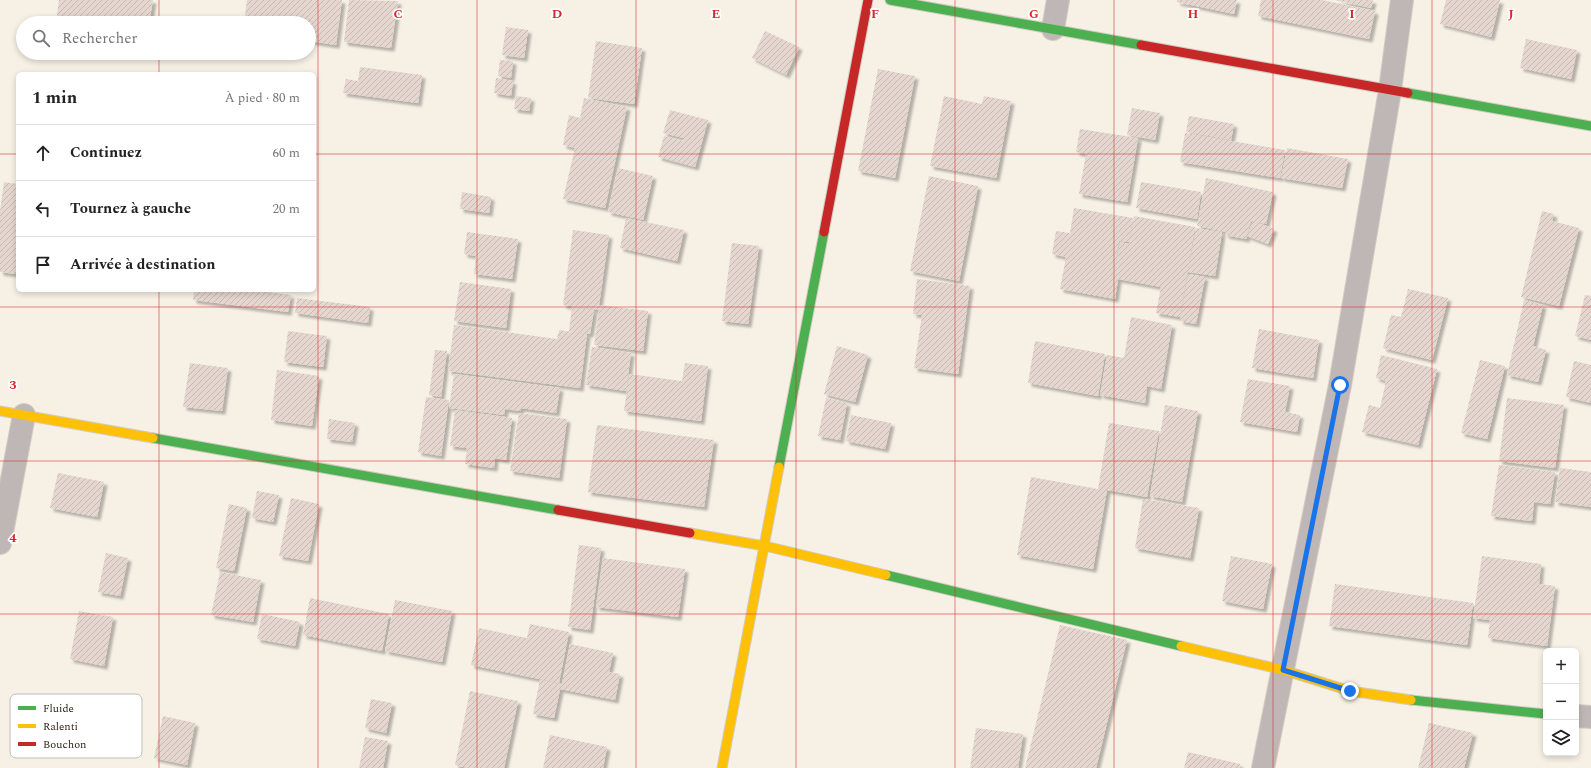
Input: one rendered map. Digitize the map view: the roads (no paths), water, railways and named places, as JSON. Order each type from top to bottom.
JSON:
[{"type":"street","points":[[722,768],[868,0]]},
{"type":"street","points":[[890,0],[1591,126]]},
{"type":"street","points":[[1053,29],[1058,0]]},
{"type":"street","points":[[1263,768],[1340,385],[1390,90],[1402,0]]},
{"type":"street","points":[[0,411],[765,546],[1283,670],[1350,691],[1416,701],[1543,714]]},
{"type":"street","points":[[0,543],[24,415]]},
{"type":"street","points":[[1579,716],[1591,717]]}]
